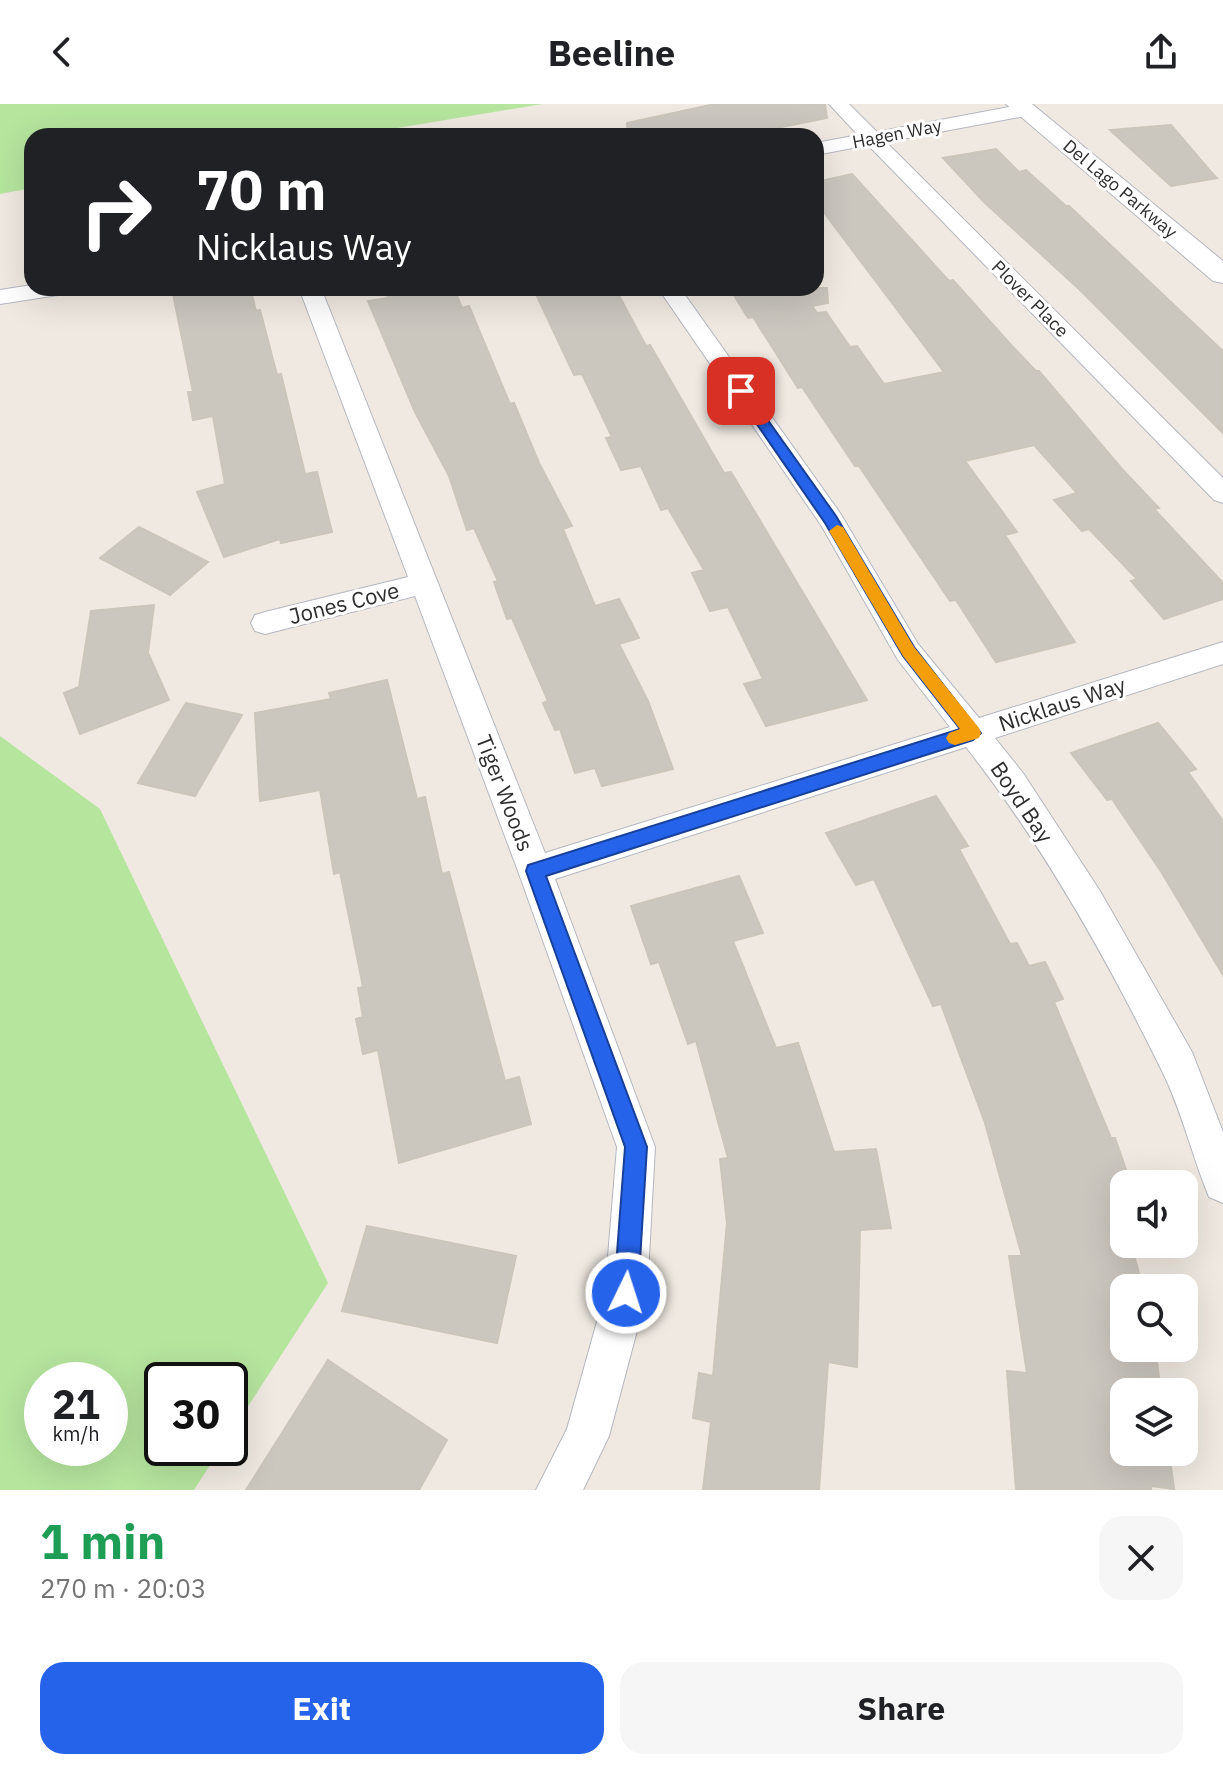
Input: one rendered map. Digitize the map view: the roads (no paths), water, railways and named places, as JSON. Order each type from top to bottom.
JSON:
[{"type":"street","name":"Plover Place","points":[[838,104],[1223,494]]},
{"type":"street","name":"Hagen Way","points":[[824,148],[1021,107]]},
{"type":"street","name":"Del Lago Parkway","points":[[1021,107],[1223,275]]},
{"type":"street","points":[[0,297],[24,293]]},
{"type":"street","name":"Tiger Woods","points":[[313,296],[535,871],[636,1147],[626,1293],[587,1436],[559,1490]]},
{"type":"street","name":"Boyd Bay","points":[[675,296],[831,520],[908,652],[1012,782],[1088,902],[1179,1065],[1223,1183]]},
{"type":"street","name":"Jones Cove","points":[[265,623],[424,583]]},
{"type":"street","name":"Nicklaus Way","points":[[535,871],[1223,653]]}]
